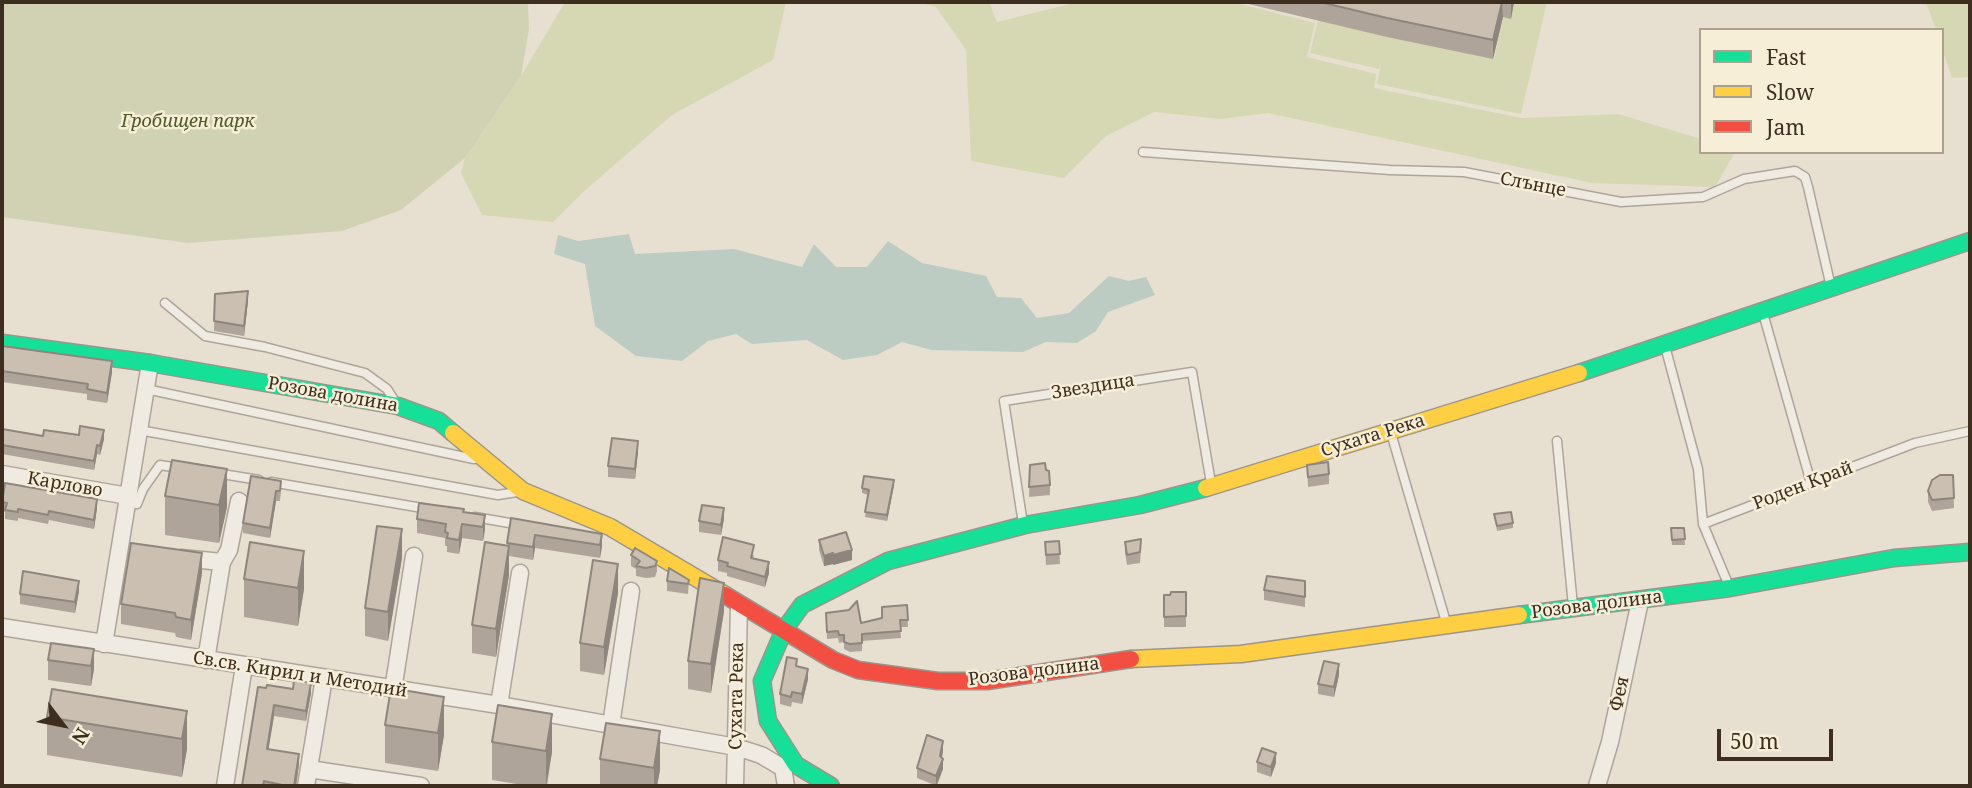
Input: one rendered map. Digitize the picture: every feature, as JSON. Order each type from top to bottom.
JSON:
[{"type":"street","name":"Сухата Река","points":[[789,766],[768,721],[762,681],[783,630],[802,605],[888,561],[1023,525],[1140,505],[1212,486],[1566,377],[1970,241]]},
{"type":"street","name":"Розова долина","points":[[2,343],[150,363],[398,405],[439,421],[523,491],[610,527],[833,660],[858,670],[939,681],[987,681],[1135,658],[1241,654],[1447,624],[1730,588],[1894,558],[1970,552]]},
{"type":"street","points":[[104,644],[126,552],[128,499],[150,363]]},
{"type":"street","name":"Карлово","points":[[2,474],[128,499]]},
{"type":"street","points":[[206,660],[222,562],[229,550],[239,501]]},
{"type":"street","points":[[393,690],[414,556]]},
{"type":"street","points":[[171,557],[222,562]]},
{"type":"street","points":[[499,705],[520,573]]},
{"type":"street","points":[[611,725],[631,592]]},
{"type":"street","name":"Фея","points":[[1597,786],[1610,742],[1640,601]]},
{"type":"street","name":"Сухата Река","points":[[735,786],[739,605]]},
{"type":"street","name":"Св.св. Кирил и Методий","points":[[2,627],[499,705],[736,747],[789,766]]},
{"type":"street","points":[[225,786],[244,666]]},
{"type":"street","points":[[306,786],[324,678]]},
{"type":"street","points":[[786,786],[789,766],[831,786]]},
{"type":"street","points":[[309,769],[421,786]]},
{"type":"lane","name":"Слънце","points":[[1143,152],[1390,170],[1464,172],[1621,202],[1703,197],[1744,178],[1795,171],[1805,177],[1831,287]]},
{"type":"lane","points":[[164,303],[205,336],[265,347],[365,373],[387,389],[398,405]]},
{"type":"lane","points":[[1763,310],[1811,483]]},
{"type":"lane","points":[[1664,344],[1698,469],[1703,524],[1730,588]]},
{"type":"lane","name":"Звездица","points":[[1023,525],[1004,401],[1192,372],[1212,486]]},
{"type":"lane","points":[[146,389],[422,450],[487,461]]},
{"type":"lane","points":[[139,430],[498,495],[523,491]]},
{"type":"lane","points":[[1390,430],[1447,624]]},
{"type":"lane","name":"Роден Край","points":[[1703,524],[1914,443],[1970,431]]},
{"type":"lane","points":[[1557,441],[1573,609]]},
{"type":"lane","points":[[128,499],[137,504],[143,489],[160,465],[185,468]]},
{"type":"lane","points":[[209,472],[432,509]]},
{"type":"lane","points":[[472,516],[525,525]]},
{"type":"lane","points":[[589,532],[610,527]]},
{"type":"green space","name":"Гробищен парк","points":[[2,2],[528,2],[529,29],[521,76],[465,158],[401,210],[342,231],[188,243],[2,217]]},
{"type":"green space","points":[[565,2],[786,2],[773,60],[672,115],[582,193],[553,222],[482,215],[461,173],[465,158],[521,76]]},
{"type":"green space","points":[[918,2],[989,2],[997,22],[1079,2],[1232,2],[1315,23],[1307,57],[1376,74],[1374,88],[1522,118],[1618,114],[1699,138],[1699,154],[1734,154],[1715,187],[1592,183],[1268,113],[1221,119],[1154,112],[1106,136],[1064,178],[971,161],[966,50],[936,7]]},
{"type":"green space","points":[[1507,2],[1547,2],[1521,114],[1377,84],[1382,60],[1379,69],[1310,53],[1318,20],[1494,59]]},
{"type":"green space","points":[[1909,2],[1970,2],[1970,77],[1952,78],[1944,55],[1944,28],[1935,28],[1927,5]]},
{"type":"shaded area","points":[[629,234],[635,254],[734,249],[802,267],[814,244],[836,267],[867,267],[888,241],[922,263],[986,276],[997,297],[1021,298],[1037,318],[1069,313],[1109,276],[1129,281],[1146,277],[1155,295],[1108,312],[1096,331],[1077,343],[1046,342],[1023,352],[931,350],[902,342],[877,355],[843,360],[807,340],[752,344],[736,334],[708,341],[682,361],[636,356],[595,326],[585,264],[554,254],[558,235],[578,241]]},
{"type":"building","points":[[1320,2],[1502,2],[1493,40]]},
{"type":"building","points":[[248,291],[244,326],[214,321],[215,294]]},
{"type":"building","points":[[2,346],[112,361],[107,393],[87,389],[88,384],[2,371]]},
{"type":"building","points":[[80,426],[104,430],[94,461],[2,445],[2,429],[43,436],[44,430],[79,435]]},
{"type":"building","points":[[612,438],[638,441],[635,469],[608,466]]},
{"type":"building","points":[[172,460],[227,469],[219,505],[165,496]]},
{"type":"building","points":[[1328,462],[1329,474],[1308,477],[1307,465]]},
{"type":"building","points":[[1045,463],[1046,470],[1049,471],[1050,485],[1029,487],[1030,465]]},
{"type":"building","points":[[1940,475],[1953,475],[1954,498],[1932,500],[1928,491],[1932,480]]},
{"type":"building","points":[[251,476],[281,481],[280,491],[276,491],[270,528],[243,523]]},
{"type":"building","points":[[864,476],[894,480],[887,515],[865,512],[869,490],[862,488]]},
{"type":"building","points":[[5,483],[97,499],[94,520],[49,511],[48,515],[18,509],[18,512],[5,510],[7,503],[2,502]]},
{"type":"building","points":[[419,503],[464,509],[463,512],[485,515],[483,527],[462,524],[459,540],[447,538],[446,524],[417,519]]},
{"type":"building","points":[[702,505],[724,508],[721,525],[699,521]]},
{"type":"building","points":[[1511,512],[1513,523],[1497,526],[1494,514]]},
{"type":"building","points":[[511,518],[602,534],[600,545],[535,535],[533,547],[507,543]]},
{"type":"building","points":[[377,526],[402,529],[388,612],[365,608]]},
{"type":"building","points":[[1671,528],[1684,528],[1685,539],[1672,540]]},
{"type":"building","points":[[846,532],[852,550],[824,556],[819,540]]},
{"type":"building","points":[[723,537],[754,545],[751,558],[769,562],[765,577],[727,566],[728,563],[718,560]]},
{"type":"building","points":[[1141,539],[1140,552],[1127,555],[1125,542]]},
{"type":"building","points":[[1059,541],[1060,554],[1046,555],[1045,542]]},
{"type":"building","points":[[250,542],[304,551],[298,588],[244,579]]},
{"type":"building","points":[[485,542],[509,546],[496,629],[472,625]]},
{"type":"building","points":[[131,543],[202,553],[191,620],[176,617],[175,613],[121,604]]},
{"type":"building","points":[[635,548],[657,561],[655,566],[636,566],[640,561],[631,555]]},
{"type":"building","points":[[593,560],[618,564],[604,647],[580,643]]},
{"type":"building","points":[[669,568],[689,580],[688,584],[667,581]]},
{"type":"building","points":[[23,571],[79,581],[75,602],[20,594]]},
{"type":"building","points":[[1267,576],[1305,581],[1305,597],[1264,590]]},
{"type":"building","points":[[700,578],[724,583],[711,664],[688,661]]},
{"type":"building","points":[[1171,592],[1186,592],[1186,616],[1164,617],[1164,595],[1170,595]]},
{"type":"building","points":[[857,601],[861,623],[882,618],[882,607],[907,605],[908,620],[900,620],[901,631],[862,634],[862,643],[850,644],[844,642],[844,635],[839,635],[838,631],[827,632],[826,613],[849,610]]},
{"type":"building","points":[[51,643],[94,649],[91,666],[48,660]]},
{"type":"building","points":[[787,657],[797,659],[796,666],[808,669],[802,694],[792,692],[791,697],[780,694]]},
{"type":"building","points":[[1324,661],[1339,664],[1334,687],[1318,684]]},
{"type":"building","points":[[294,680],[311,683],[306,711],[274,705],[267,749],[299,754],[294,786],[264,781],[263,786],[242,786],[258,687],[266,688],[267,685],[293,689]]},
{"type":"building","points":[[391,688],[444,697],[438,733],[385,725]]},
{"type":"building","points":[[52,689],[187,711],[182,739],[47,717]]},
{"type":"building","points":[[498,705],[552,714],[546,751],[492,742]]},
{"type":"building","points":[[606,723],[660,731],[654,768],[600,759]]},
{"type":"building","points":[[927,735],[943,741],[940,756],[943,759],[936,776],[917,768]]},
{"type":"building","points":[[1262,748],[1276,753],[1271,767],[1257,762]]},
{"type":"traffic: fast","points":[[1579,373],[1970,241]]},
{"type":"traffic: fast","points":[[2,343],[150,363],[398,406],[439,421],[453,433]]},
{"type":"traffic: fast","points":[[831,786],[796,765],[768,721],[762,681],[784,630],[802,605],[888,561],[1025,525],[1140,505],[1206,488]]},
{"type":"traffic: fast","points":[[1519,615],[1730,588],[1894,558],[1970,552]]},
{"type":"traffic: slow","points":[[1206,488],[1579,373]]},
{"type":"traffic: slow","points":[[453,433],[523,491],[610,527],[725,595]]},
{"type":"traffic: slow","points":[[1131,659],[1241,654],[1519,615]]},
{"type":"traffic: jam","points":[[725,595],[833,660],[858,670],[938,681],[987,681],[1131,659]]}]
